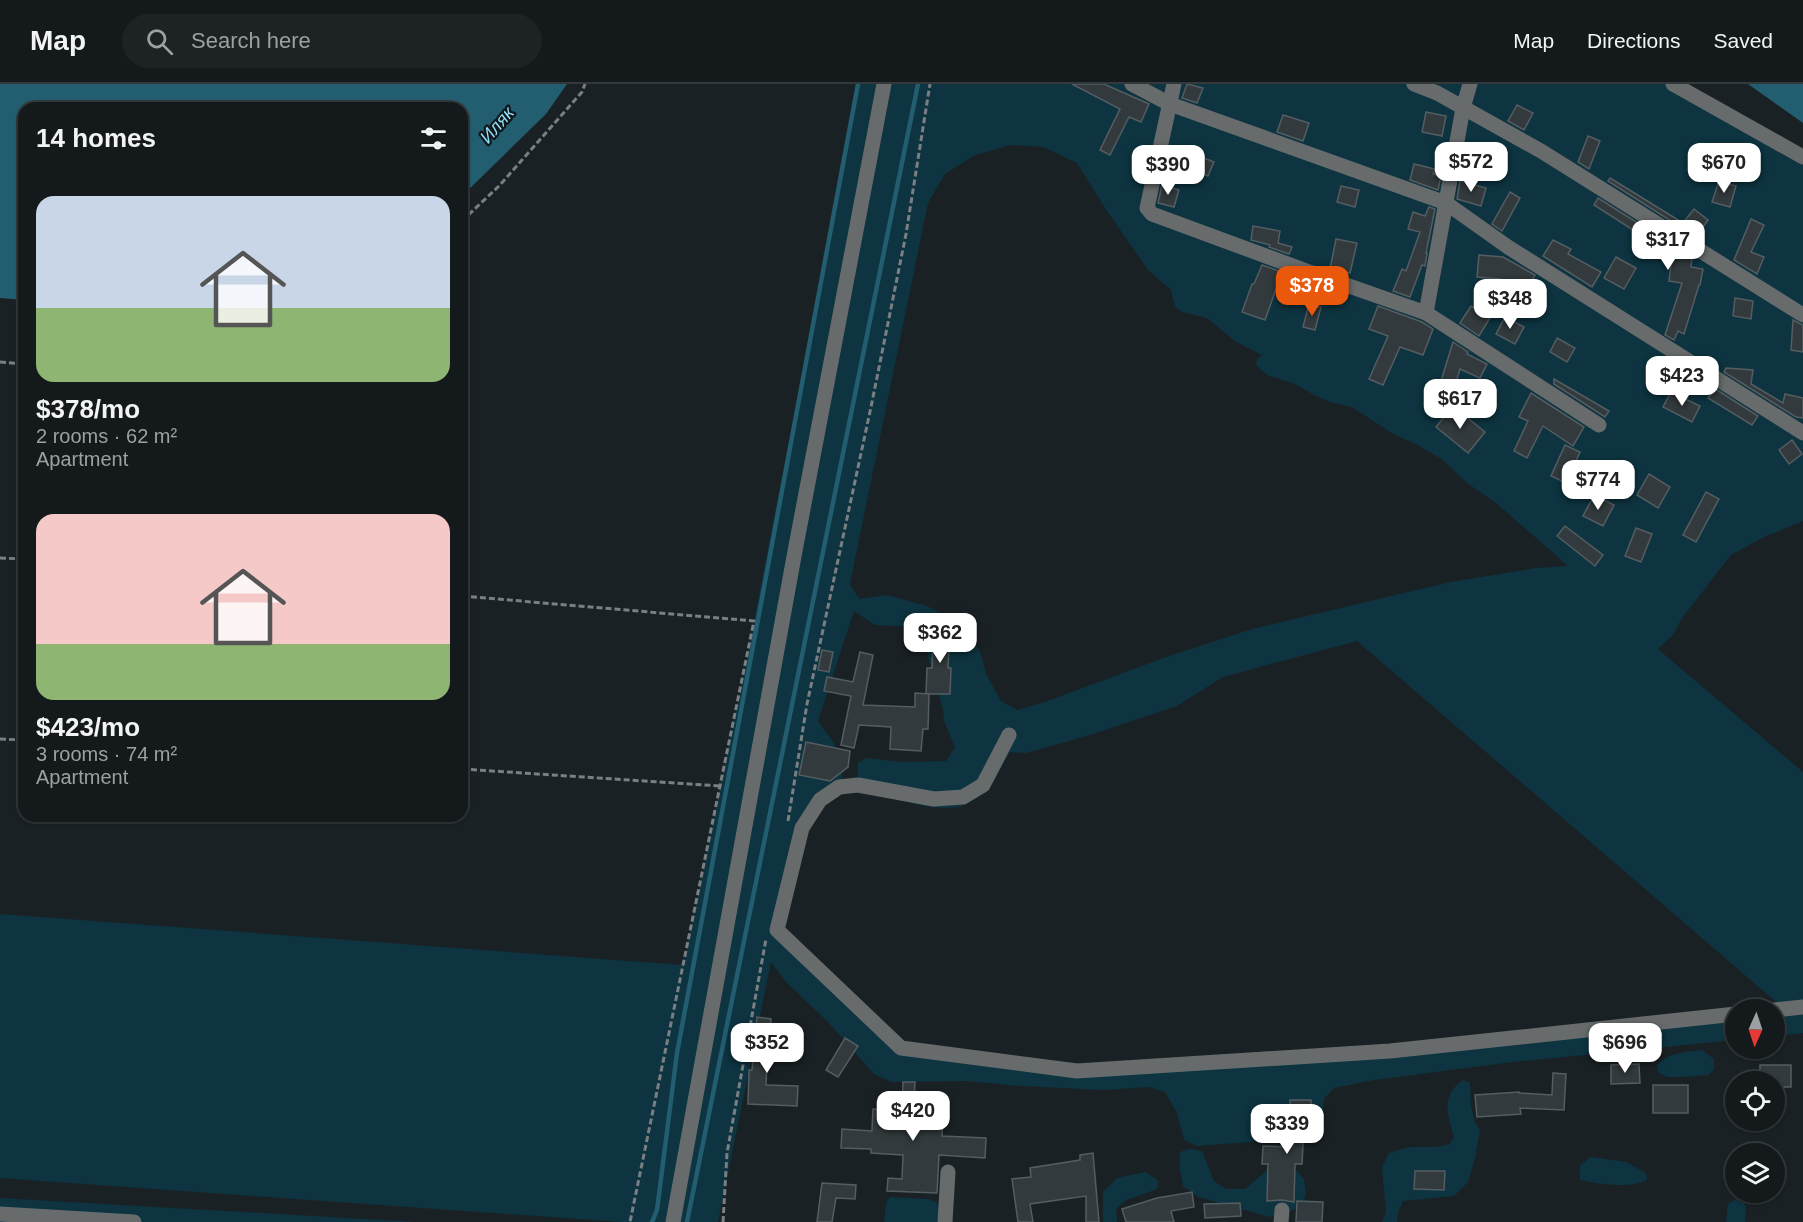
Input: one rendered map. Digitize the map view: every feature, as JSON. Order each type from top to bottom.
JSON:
[{"type":"street","points":[[673,1222],[795,551],[884,84]]},
{"type":"street","points":[[1132,84],[1170,104],[1446,203],[1509,247],[1803,433]]},
{"type":"street","points":[[1174,84],[1147,208],[1152,214],[1426,313],[1599,425]]},
{"type":"street","points":[[1414,84],[1437,93],[1541,151],[1803,315]]},
{"type":"street","points":[[1426,313],[1463,108],[1470,84]]},
{"type":"street","points":[[1673,84],[1803,157]]},
{"type":"street","points":[[1009,735],[982,785],[963,797],[934,799],[858,786],[839,787],[820,800],[802,828],[777,930],[901,1048],[1077,1071],[1390,1051],[1725,1015]]},
{"type":"street","points":[[1785,1009],[1803,1007]]},
{"type":"street","points":[[945,1222],[948,1173]]},
{"type":"street","points":[[0,1214],[134,1222]]},
{"type":"path","points":[[468,215],[506,177],[582,92],[585,84]]},
{"type":"path","points":[[786,829],[807,704],[906,234],[930,84]]},
{"type":"path","points":[[0,362],[18,364]]},
{"type":"path","points":[[0,558],[18,559]]},
{"type":"path","points":[[468,597],[754,621],[630,1222]]},
{"type":"path","points":[[0,739],[18,740]]},
{"type":"path","points":[[468,769],[720,786]]},
{"type":"path","points":[[723,1222],[727,1153],[767,933]]},
{"type":"shaded area","points":[[858,84],[1667,84],[1803,160],[1803,521],[1764,537],[1731,555],[1682,618],[1673,635],[1658,649],[1803,772],[1803,1033],[1785,1035],[1785,999],[1773,999],[1357,641],[1223,677],[1177,706],[1087,736],[1026,753],[1010,752],[997,775],[981,794],[966,804],[946,808],[920,805],[858,785],[858,763],[866,758],[902,762],[946,761],[955,747],[944,721],[943,709],[922,635],[913,627],[875,625],[854,611],[818,721],[834,743],[843,778],[839,787],[802,828],[777,930],[901,1048],[1077,1071],[1390,1048],[1725,1012],[1725,1041],[1513,1062],[1374,1080],[1334,1088],[1324,1099],[1317,1131],[1305,1138],[1197,1146],[1184,1140],[1177,1113],[1165,1092],[1149,1087],[1103,1090],[965,1081],[892,1082],[874,1074],[827,1021],[786,982],[771,962],[718,1222],[621,1222],[0,1178],[0,914],[683,965],[753,626]],"holes":[[[1011,145],[1043,147],[1077,163],[1148,270],[1171,290],[1175,307],[1182,312],[1207,318],[1236,342],[1262,355],[1257,359],[1256,365],[1267,375],[1295,384],[1330,402],[1352,407],[1393,434],[1443,460],[1467,483],[1496,503],[1568,566],[1536,568],[1450,582],[1252,629],[1017,710],[1001,701],[986,674],[981,654],[967,627],[927,606],[887,595],[859,599],[850,584],[928,203],[945,174],[975,155]]]},
{"type":"shaded area","points":[[1702,1050],[1714,1059],[1714,1070],[1708,1075],[1667,1077],[1658,1072],[1657,1065],[1667,1057]]},
{"type":"shaded area","points":[[1463,1080],[1470,1083],[1471,1105],[1475,1122],[1480,1130],[1468,1182],[1454,1196],[1403,1201],[1397,1222],[1382,1222],[1386,1212],[1382,1167],[1389,1153],[1409,1147],[1436,1147],[1450,1144],[1454,1136],[1448,1113],[1449,1099],[1451,1092]]},
{"type":"shaded area","points":[[1189,1149],[1202,1151],[1214,1181],[1226,1189],[1245,1189],[1267,1170],[1286,1168],[1298,1172],[1304,1179],[1306,1194],[1302,1203],[1293,1210],[1270,1217],[1198,1197],[1183,1186],[1180,1152]]},
{"type":"shaded area","points":[[1591,1157],[1626,1162],[1646,1173],[1647,1180],[1624,1185],[1580,1180],[1580,1165]]},
{"type":"shaded area","points":[[1145,1172],[1158,1180],[1158,1188],[1120,1205],[1116,1209],[1117,1222],[1103,1222],[1103,1192],[1117,1178]]},
{"type":"shaded area","points":[[890,1197],[928,1199],[937,1203],[938,1222],[884,1222],[886,1203]]},
{"type":"shaded area","points":[[0,1198],[417,1222],[0,1222]]},
{"type":"shaded area","points":[[1744,1203],[1746,1206],[1745,1222],[1726,1222],[1728,1204]]},
{"type":"water","name":"Иляк","points":[[0,84],[567,84],[546,114],[468,190],[468,102],[18,102],[18,300],[0,298]]},
{"type":"water","points":[[1748,84],[1803,84],[1803,123]]},
{"type":"building","points":[[1072,84],[1104,84],[1149,104],[1141,122],[1129,117],[1110,155],[1100,150],[1120,109]]},
{"type":"building","points":[[1187,84],[1203,88],[1197,103],[1182,98]]},
{"type":"building","points":[[1517,105],[1533,113],[1524,130],[1508,121]]},
{"type":"building","points":[[1426,112],[1446,116],[1442,136],[1422,132]]},
{"type":"building","points":[[1283,115],[1309,123],[1303,141],[1277,132]]},
{"type":"building","points":[[1588,136],[1600,141],[1589,169],[1578,162]]},
{"type":"building","points":[[1175,147],[1214,162],[1208,176],[1169,160]]},
{"type":"building","points":[[1414,164],[1435,169],[1433,174],[1441,176],[1438,190],[1410,180]]},
{"type":"building","points":[[1610,178],[1683,223],[1694,209],[1708,220],[1696,237],[1608,181]]},
{"type":"building","points":[[1460,181],[1486,188],[1481,206],[1457,199]]},
{"type":"building","points":[[1719,181],[1736,186],[1730,207],[1712,202]]},
{"type":"building","points":[[1162,185],[1179,190],[1174,207],[1158,203]]},
{"type":"building","points":[[1341,186],[1359,190],[1355,207],[1337,202]]},
{"type":"building","points":[[1510,192],[1520,198],[1502,231],[1492,224]]},
{"type":"building","points":[[1598,198],[1684,252],[1681,257],[1692,258],[1691,267],[1703,269],[1684,334],[1678,331],[1674,340],[1665,335],[1682,283],[1669,281],[1672,256],[1642,240],[1644,237],[1594,205]]},
{"type":"building","points":[[1429,207],[1435,209],[1425,266],[1422,265],[1410,297],[1393,291],[1402,269],[1406,271],[1420,232],[1408,229],[1413,212],[1425,216]]},
{"type":"building","points":[[1751,219],[1764,225],[1751,252],[1764,257],[1757,274],[1734,260]]},
{"type":"building","points":[[1253,226],[1280,231],[1278,243],[1292,247],[1289,254],[1269,247],[1270,245],[1251,240]]},
{"type":"building","points":[[1336,239],[1357,243],[1350,273],[1330,269]]},
{"type":"building","points":[[1553,240],[1571,249],[1568,254],[1601,272],[1592,287],[1543,256]]},
{"type":"building","points":[[1479,255],[1503,257],[1535,275],[1526,292],[1501,279],[1477,277]]},
{"type":"building","points":[[1616,257],[1636,268],[1624,289],[1604,278]]},
{"type":"building","points":[[1262,265],[1282,272],[1265,320],[1242,312]]},
{"type":"building","points":[[1735,298],[1753,301],[1751,319],[1733,316]]},
{"type":"building","points":[[1309,304],[1321,307],[1315,330],[1303,327]]},
{"type":"building","points":[[1378,306],[1422,322],[1433,329],[1423,355],[1400,347],[1383,385],[1369,379],[1388,336],[1369,329]]},
{"type":"building","points":[[1471,306],[1490,318],[1479,336],[1460,323]]},
{"type":"building","points":[[1505,317],[1524,327],[1515,344],[1496,334]]},
{"type":"building","points":[[1793,320],[1803,325],[1803,352],[1791,350]]},
{"type":"building","points":[[1557,338],[1575,348],[1567,362],[1550,352]]},
{"type":"building","points":[[1453,342],[1468,352],[1467,354],[1487,364],[1480,378],[1460,369],[1447,411],[1433,407]]},
{"type":"building","points":[[1726,368],[1753,370],[1751,384],[1783,403],[1785,394],[1803,398],[1803,418],[1796,417],[1724,372]]},
{"type":"building","points":[[1554,379],[1609,411],[1605,417],[1554,384]]},
{"type":"building","points":[[1714,388],[1758,416],[1752,425],[1708,398]]},
{"type":"building","points":[[1671,392],[1700,406],[1692,422],[1663,407]]},
{"type":"building","points":[[1531,393],[1584,427],[1573,446],[1543,426],[1527,458],[1514,451],[1528,421],[1519,417]]},
{"type":"building","points":[[1453,406],[1485,432],[1468,453],[1436,427]]},
{"type":"building","points":[[1792,440],[1802,454],[1789,464],[1779,450]]},
{"type":"building","points":[[1565,445],[1580,452],[1566,483],[1551,476]]},
{"type":"building","points":[[1649,474],[1670,487],[1658,508],[1637,495]]},
{"type":"building","points":[[1706,492],[1719,499],[1696,542],[1683,535]]},
{"type":"building","points":[[1594,495],[1614,505],[1603,526],[1583,516]]},
{"type":"building","points":[[1565,526],[1603,555],[1595,566],[1557,536]]},
{"type":"building","points":[[1636,528],[1652,534],[1641,562],[1625,556]]},
{"type":"building","points":[[933,628],[950,629],[948,668],[951,668],[950,694],[926,694],[927,668],[932,668]]},
{"type":"building","points":[[822,650],[833,652],[829,672],[818,670]]},
{"type":"building","points":[[860,652],[873,655],[863,705],[915,707],[915,693],[929,694],[928,729],[923,729],[921,751],[890,749],[891,727],[859,725],[854,748],[841,745],[851,696],[824,691],[827,677],[853,682]]},
{"type":"building","points":[[806,742],[850,751],[848,767],[830,781],[799,775]]},
{"type":"building","points":[[757,1017],[771,1019],[766,1085],[798,1086],[797,1106],[748,1104],[749,1070],[752,1070]]},
{"type":"building","points":[[845,1038],[858,1046],[838,1077],[826,1070]]},
{"type":"building","points":[[1639,1064],[1640,1083],[1611,1084],[1611,1065]]},
{"type":"building","points":[[1760,1065],[1791,1065],[1791,1087],[1785,1087],[1785,1071],[1760,1071]]},
{"type":"building","points":[[1553,1073],[1566,1074],[1564,1110],[1520,1108],[1521,1114],[1477,1117],[1475,1095],[1519,1092],[1552,1095]]},
{"type":"building","points":[[903,1082],[915,1082],[914,1101],[944,1103],[942,1136],[986,1138],[985,1158],[939,1155],[937,1193],[887,1191],[888,1178],[902,1179],[903,1155],[871,1153],[871,1149],[841,1148],[842,1129],[872,1131],[873,1109],[902,1111]]},
{"type":"building","points":[[1653,1085],[1688,1085],[1688,1113],[1653,1113]]},
{"type":"building","points":[[1290,1100],[1311,1100],[1311,1126],[1304,1126],[1302,1164],[1295,1164],[1294,1202],[1267,1201],[1268,1164],[1262,1164],[1263,1146],[1290,1147]]},
{"type":"building","points":[[1093,1153],[1099,1222],[1086,1222],[1086,1196],[1030,1204],[1033,1222],[1018,1222],[1012,1179],[1031,1177],[1030,1168],[1080,1160],[1080,1155]]},
{"type":"building","points":[[1415,1171],[1445,1171],[1444,1190],[1414,1189]]},
{"type":"building","points":[[822,1183],[856,1185],[855,1199],[836,1198],[832,1222],[817,1222]]},
{"type":"building","points":[[1192,1192],[1194,1207],[1171,1211],[1174,1222],[1126,1222],[1122,1209],[1157,1198]]},
{"type":"building","points":[[1297,1201],[1323,1202],[1322,1222],[1296,1222]]},
{"type":"building","points":[[1240,1203],[1241,1216],[1205,1218],[1204,1204]]},
{"type":"waterway","points":[[652,1222],[657,1210],[677,1053],[858,84]]},
{"type":"waterway","points":[[687,1222],[918,84]]}]
